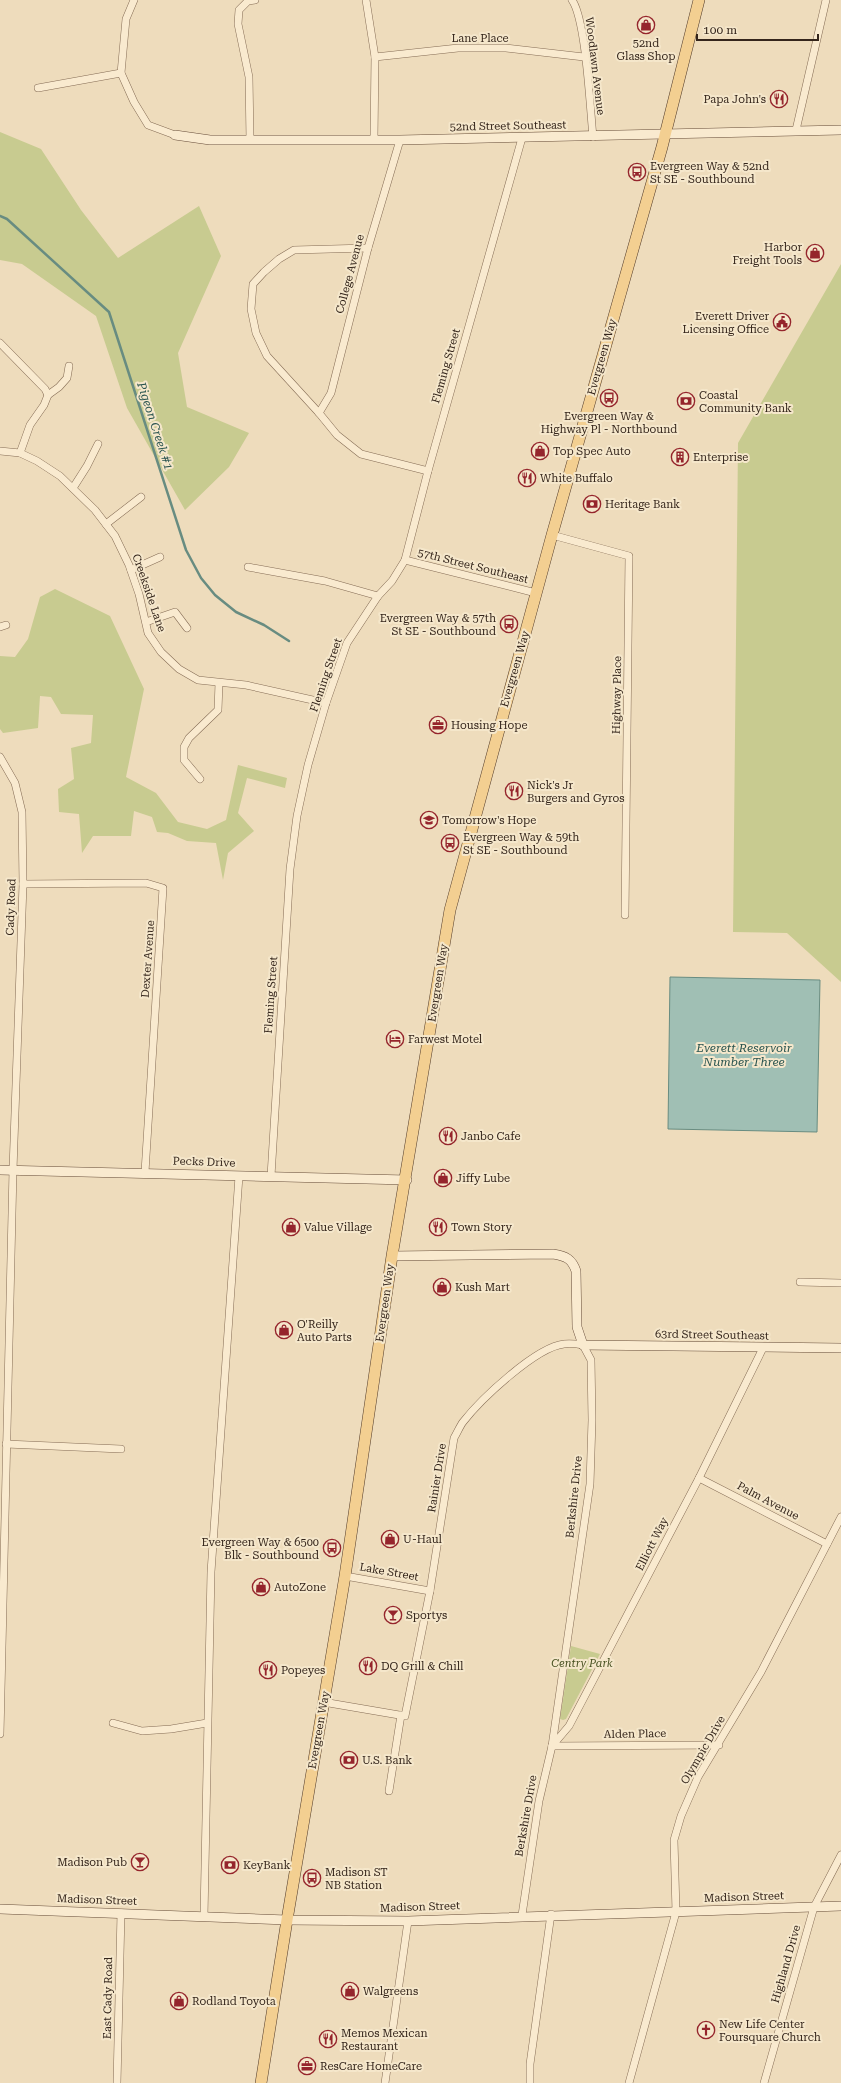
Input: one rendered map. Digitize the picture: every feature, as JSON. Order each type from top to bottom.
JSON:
[{"type":"main road","name":"Evergreen Way","points":[[261,2083],[286,1920],[345,1576],[392,1256],[406,1180],[450,910],[460,867],[552,535],[665,135],[699,0]]},
{"type":"street","points":[[134,0],[126,19],[121,73],[134,102],[148,125],[175,135]]},
{"type":"street","points":[[250,140],[249,77],[238,24],[239,10],[248,1],[255,0]]},
{"type":"street","points":[[366,0],[375,57],[374,140]]},
{"type":"street","name":"Woodlawn Avenue","points":[[572,0],[576,6],[581,28],[593,137]]},
{"type":"street","points":[[796,130],[826,0]]},
{"type":"street","name":"Lane Place","points":[[375,57],[458,48],[506,48],[584,57]]},
{"type":"street","points":[[38,88],[121,73]]},
{"type":"street","name":"52nd Street Southeast","points":[[175,135],[210,140],[400,140],[593,137],[796,130],[841,130]]},
{"type":"street","name":"Fleming Street","points":[[271,1176],[290,869],[297,816],[308,765],[326,704],[347,643],[378,596],[392,582],[405,560],[428,471],[522,138]]},
{"type":"street","name":"College Avenue","points":[[319,413],[331,392],[368,248],[400,140]]},
{"type":"street","points":[[368,248],[294,250],[264,272],[253,284],[251,310],[256,333],[267,356],[337,435],[361,454],[428,471]]},
{"type":"street","points":[[0,343],[45,389],[48,395]]},
{"type":"street","points":[[20,452],[25,435],[44,405],[48,395],[59,387],[67,378],[69,366]]},
{"type":"street","points":[[72,488],[87,466],[98,444]]},
{"type":"street","name":"Creekside Lane","points":[[0,451],[20,452],[60,476],[95,510],[115,536],[131,570],[148,633],[162,652],[179,668],[198,680],[246,685],[326,704]]},
{"type":"street","points":[[106,524],[141,497]]},
{"type":"street","name":"Highway Place","points":[[552,535],[629,556],[625,915]]},
{"type":"street","points":[[131,570],[160,557]]},
{"type":"street","name":"57th Street Southeast","points":[[405,560],[536,593]]},
{"type":"street","points":[[248,567],[325,581],[378,596]]},
{"type":"street","points":[[146,622],[175,612],[187,628]]},
{"type":"street","points":[[200,779],[184,760],[184,747],[189,738],[218,710],[219,683]]},
{"type":"street","name":"Cady Road","points":[[0,757],[15,783],[22,812],[23,884],[13,1170],[1,1636],[0,1734]]},
{"type":"street","name":"Dexter Avenue","points":[[23,884],[146,883],[163,888],[145,1172]]},
{"type":"street","name":"Pecks Drive","points":[[0,1170],[145,1172],[406,1180]]},
{"type":"street","points":[[204,1916],[211,1572],[239,1176]]},
{"type":"street","name":"Berkshire Drive","points":[[392,1256],[553,1254],[566,1256],[573,1263],[576,1271],[577,1327],[583,1345],[591,1360],[592,1420],[590,1484],[552,1746],[539,1801],[522,1915]]},
{"type":"street","points":[[800,1282],[841,1283]]},
{"type":"street","name":"Rainier Drive","points":[[401,1715],[405,1716],[430,1591],[454,1438],[463,1423],[480,1403],[515,1371],[543,1351],[564,1344],[583,1345]]},
{"type":"street","name":"63rd Street Southeast","points":[[583,1345],[841,1348]]},
{"type":"street","name":"Elliott Way","points":[[552,1746],[569,1726],[699,1478],[763,1348]]},
{"type":"street","points":[[6,1444],[121,1449]]},
{"type":"street","name":"Palm Avenue","points":[[699,1478],[827,1544]]},
{"type":"street","name":"Olympic Drive","points":[[629,2083],[676,1912],[674,1840],[681,1816],[698,1777],[719,1745],[761,1672],[841,1517]]},
{"type":"street","name":"Lake Street","points":[[345,1576],[430,1591]]},
{"type":"street","points":[[323,1702],[401,1715],[389,1791]]},
{"type":"street","points":[[113,1723],[142,1731],[171,1729],[207,1723]]},
{"type":"street","name":"Alden Place","points":[[552,1746],[719,1745]]},
{"type":"street","name":"Highland Drive","points":[[764,2083],[814,1907],[841,1855]]},
{"type":"street","name":"Madison Street","points":[[0,1909],[121,1912],[286,1920],[408,1921],[522,1915],[676,1912],[841,1906]]},
{"type":"street","name":"East Cady Road","points":[[117,2083],[121,1912]]},
{"type":"street","points":[[530,2083],[530,2064],[551,1914]]},
{"type":"street","points":[[385,2083],[408,1921]]},
{"type":"green space","points":[[0,132],[41,149],[81,210],[118,258],[199,206],[221,256],[178,353],[187,407],[249,433],[229,467],[185,510],[127,408],[96,316],[22,264],[0,260]]},
{"type":"green space","points":[[841,264],[841,982],[787,933],[733,932],[738,443]]},
{"type":"green space","points":[[55,589],[110,616],[144,689],[126,777],[156,793],[178,822],[207,829],[226,820],[238,765],[287,778],[285,788],[247,778],[238,813],[254,831],[228,853],[223,880],[216,843],[187,841],[168,833],[157,832],[152,817],[134,811],[131,836],[93,836],[82,853],[79,814],[59,812],[58,789],[74,779],[71,748],[91,743],[93,715],[61,714],[51,697],[40,696],[38,728],[3,733],[0,729],[0,656],[15,657],[28,639],[40,597]]},
{"type":"green space","name":"Centry Park","points":[[571,1646],[600,1654],[566,1719],[563,1720],[560,1719]]},
{"type":"water","name":"Everett Reservoir Number Three","points":[[670,977],[820,980],[817,1132],[668,1129]]},
{"type":"waterway","name":"Pigeon Creek #1","points":[[0,216],[7,219],[109,312],[186,550],[201,578],[215,595],[236,612],[264,625],[289,641]]},
{"type":"place","name":"52nd Glass Shop","points":[[646,25]]},
{"type":"place","name":"Papa John's","points":[[779,99]]},
{"type":"place","name":"Evergreen Way & 52nd St SE - Southbound","points":[[637,172]]},
{"type":"place","name":"Harbor Freight Tools","points":[[815,253]]},
{"type":"place","name":"Everett Driver Licensing Office","points":[[782,322]]},
{"type":"place","name":"Evergreen Way & Highway Pl - Northbound","points":[[609,398]]},
{"type":"place","name":"Coastal Community Bank","points":[[686,401]]},
{"type":"place","name":"Top Spec Auto","points":[[540,451]]},
{"type":"place","name":"Enterprise","points":[[680,457]]},
{"type":"place","name":"White Buffalo","points":[[527,478]]},
{"type":"place","name":"Heritage Bank","points":[[592,504]]},
{"type":"place","name":"Evergreen Way & 57th St SE - Southbound","points":[[509,624]]},
{"type":"place","name":"Housing Hope","points":[[438,725]]},
{"type":"place","name":"Nick's Jr Burgers and Gyros","points":[[514,791]]},
{"type":"place","name":"Tomorrow's Hope","points":[[429,820]]},
{"type":"place","name":"Evergreen Way & 59th St SE - Southbound","points":[[450,843]]},
{"type":"place","name":"Farwest Motel","points":[[395,1039]]},
{"type":"place","name":"Janbo Cafe","points":[[448,1136]]},
{"type":"place","name":"Jiffy Lube","points":[[443,1178]]},
{"type":"place","name":"Value Village","points":[[291,1227]]},
{"type":"place","name":"Town Story","points":[[438,1227]]},
{"type":"place","name":"Kush Mart","points":[[442,1287]]},
{"type":"place","name":"O'Reilly Auto Parts","points":[[284,1330]]},
{"type":"place","name":"U-Haul","points":[[390,1539]]},
{"type":"place","name":"Evergreen Way & 6500 Blk - Southbound","points":[[332,1548]]},
{"type":"place","name":"AutoZone","points":[[261,1587]]},
{"type":"place","name":"Sportys","points":[[393,1615]]},
{"type":"place","name":"DQ Grill & Chill","points":[[368,1666]]},
{"type":"place","name":"Popeyes","points":[[268,1670]]},
{"type":"place","name":"U.S. Bank","points":[[349,1760]]},
{"type":"place","name":"Madison Pub","points":[[140,1862]]},
{"type":"place","name":"KeyBank","points":[[230,1865]]},
{"type":"place","name":"Madison ST NB Station","points":[[312,1878]]},
{"type":"place","name":"Walgreens","points":[[350,1991]]},
{"type":"place","name":"Rodland Toyota","points":[[179,2001]]},
{"type":"place","name":"New Life Center Foursquare Church","points":[[706,2030]]},
{"type":"place","name":"Memos Mexican Restaurant","points":[[328,2039]]},
{"type":"place","name":"ResCare HomeCare","points":[[307,2066]]}]
